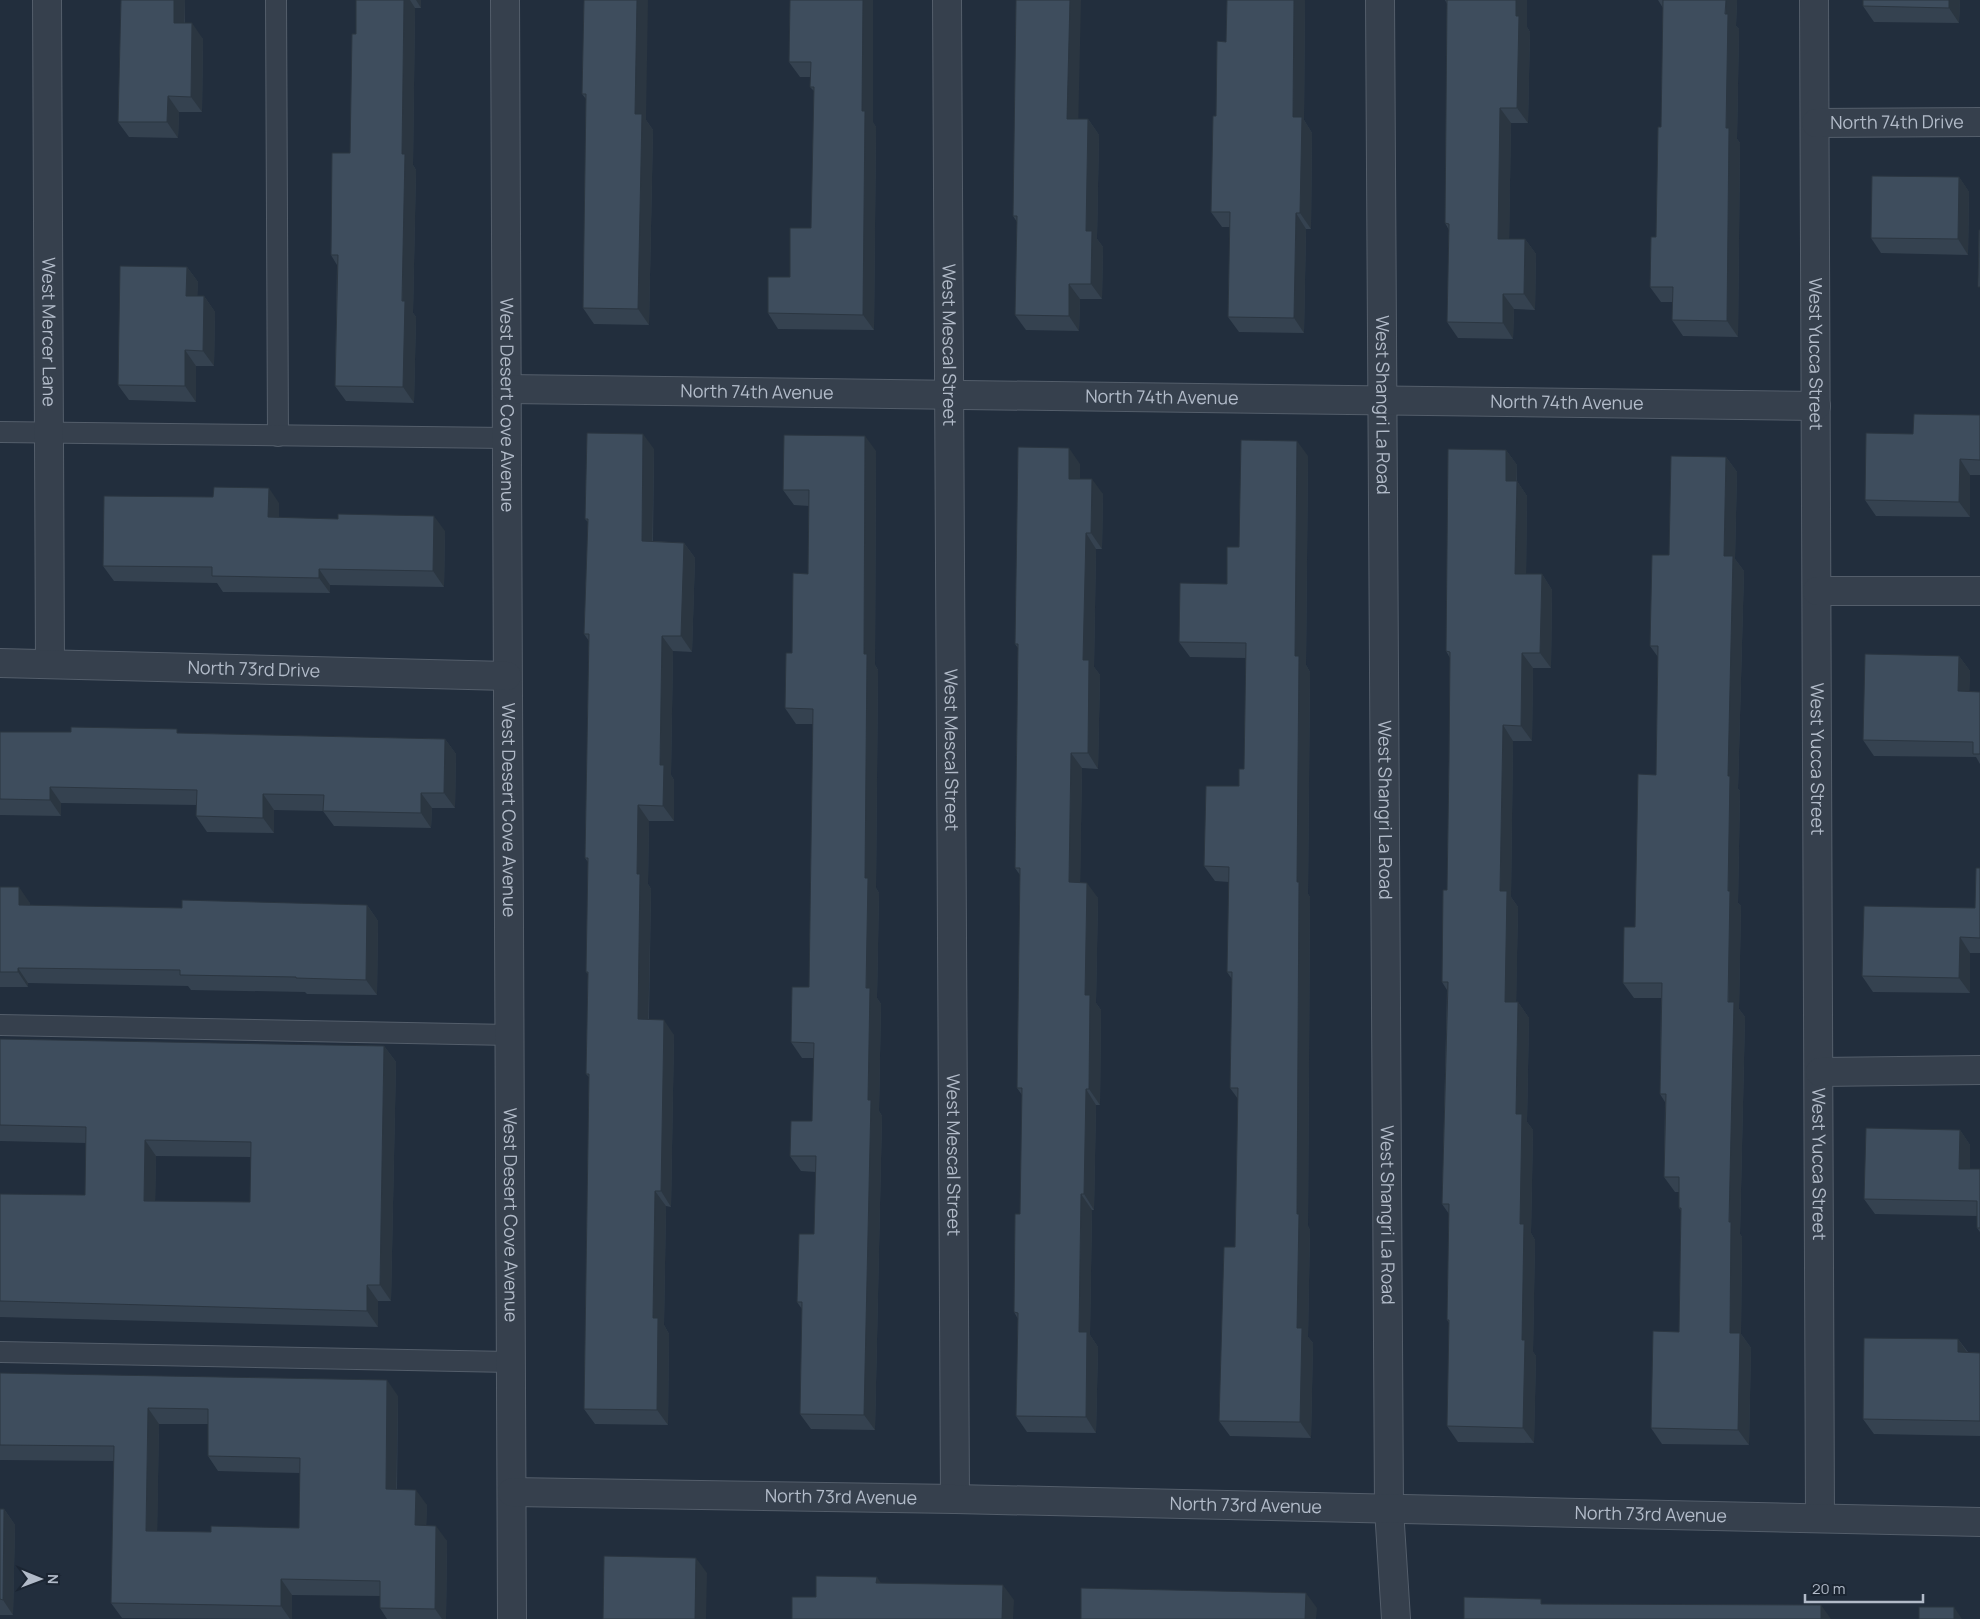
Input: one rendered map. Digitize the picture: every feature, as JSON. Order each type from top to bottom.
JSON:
[{"type":"street","name":"West Mercer Lane","points":[[47,0],[50,664]]},
{"type":"street","name":"West Desert Cove Avenue","points":[[505,0],[512,1619]]},
{"type":"street","name":"West Mescal Street","points":[[947,0],[955,1499]]},
{"type":"street","name":"West Shangri La Road","points":[[1380,0],[1384,402],[1389,1509],[1396,1619]]},
{"type":"street","name":"West Yucca Street","points":[[1814,0],[1820,1072],[1820,1518]]},
{"type":"street","name":"North 74th Drive","points":[[1816,124],[1980,122]]},
{"type":"street","name":"North 74th Avenue","points":[[507,389],[949,394],[1384,402],[1816,406]]},
{"type":"street","points":[[1817,591],[1980,590]]},
{"type":"street","name":"North 73rd Drive","points":[[0,663],[507,676]]},
{"type":"street","points":[[1820,1072],[1980,1070]]},
{"type":"street","name":"North 73rd Avenue","points":[[512,1492],[955,1499],[1980,1522]]},
{"type":"lane","points":[[276,0],[278,436]]},
{"type":"lane","points":[[0,432],[506,438]]},
{"type":"lane","points":[[0,1025],[510,1035]]},
{"type":"lane","points":[[0,1352],[511,1362]]},
{"type":"building","points":[[121,0],[174,0],[174,23],[192,23],[191,97],[168,96],[167,122],[118,122]]},
{"type":"building","points":[[356,0],[404,0],[402,154],[405,154],[402,301],[405,301],[403,387],[335,386],[338,255],[331,255],[332,153],[350,153],[352,34],[356,34]]},
{"type":"building","points":[[584,0],[637,0],[635,114],[642,114],[638,309],[583,308],[586,94],[582,94]]},
{"type":"building","points":[[790,0],[863,0],[862,111],[865,111],[863,315],[768,313],[768,277],[790,277],[790,228],[811,228],[814,87],[810,87],[811,62],[789,62]]},
{"type":"building","points":[[1016,0],[1070,0],[1067,119],[1088,119],[1086,231],[1092,231],[1091,284],[1069,284],[1069,316],[1015,315],[1017,216],[1013,216]]},
{"type":"building","points":[[1227,0],[1294,0],[1293,117],[1302,117],[1300,213],[1296,213],[1294,318],[1228,317],[1230,212],[1211,212],[1213,116],[1216,116],[1217,41],[1226,42]]},
{"type":"building","points":[[1447,0],[1516,0],[1516,16],[1519,16],[1517,108],[1500,108],[1498,239],[1525,239],[1524,294],[1503,294],[1503,323],[1447,322],[1449,224],[1445,223]]},
{"type":"building","points":[[1663,0],[1726,0],[1725,14],[1728,14],[1726,128],[1729,128],[1727,321],[1672,320],[1673,287],[1650,287],[1651,237],[1656,237],[1658,127],[1661,127]]},
{"type":"building","points":[[1863,0],[1949,0],[1949,8],[1863,6]]},
{"type":"building","points":[[1872,176],[1959,177],[1958,239],[1871,238]]},
{"type":"building","points":[[1979,230],[1980,287],[1978,287]]},
{"type":"building","points":[[120,266],[187,267],[186,296],[204,296],[203,351],[185,350],[185,386],[118,385]]},
{"type":"building","points":[[1914,414],[1980,415],[1980,460],[1960,459],[1959,502],[1865,500],[1866,433],[1913,434]]},
{"type":"building","points":[[587,433],[643,434],[642,541],[684,543],[681,636],[662,636],[660,765],[664,765],[663,806],[638,805],[637,874],[640,874],[638,1019],[664,1020],[661,1191],[655,1191],[653,1318],[658,1318],[657,1410],[584,1409],[589,1074],[586,1074],[588,858],[585,858],[589,634],[584,634],[588,519],[585,519]]},
{"type":"building","points":[[784,435],[865,436],[864,654],[867,654],[865,878],[868,878],[866,988],[870,988],[868,1100],[871,1100],[864,1415],[800,1414],[802,1302],[797,1302],[799,1234],[814,1234],[816,1156],[790,1156],[791,1121],[812,1121],[814,1043],[791,1042],[792,987],[809,987],[813,709],[785,708],[786,653],[792,653],[793,573],[808,574],[809,490],[783,490]]},
{"type":"building","points":[[1241,440],[1297,441],[1295,656],[1299,656],[1297,1214],[1299,1214],[1297,1328],[1302,1328],[1300,1422],[1219,1421],[1224,1247],[1235,1247],[1238,1088],[1230,1088],[1232,972],[1227,972],[1229,867],[1204,866],[1206,786],[1239,786],[1239,769],[1244,769],[1246,643],[1179,642],[1180,583],[1227,584],[1227,547],[1239,547]]},
{"type":"building","points":[[1018,447],[1069,448],[1069,479],[1092,479],[1091,533],[1086,533],[1083,660],[1089,660],[1088,753],[1071,753],[1069,882],[1087,883],[1085,995],[1090,995],[1089,1089],[1086,1089],[1084,1194],[1081,1194],[1079,1332],[1087,1332],[1086,1417],[1016,1416],[1018,1313],[1014,1312],[1015,1214],[1020,1214],[1022,1088],[1017,1088],[1020,868],[1015,868],[1018,644],[1015,644]]},
{"type":"building","points":[[1448,449],[1506,450],[1506,481],[1517,481],[1515,574],[1542,574],[1540,653],[1522,653],[1521,726],[1503,725],[1500,891],[1507,891],[1505,1002],[1518,1002],[1516,1114],[1522,1114],[1520,1224],[1524,1224],[1522,1340],[1525,1340],[1523,1428],[1447,1426],[1449,1204],[1442,1204],[1448,982],[1442,982],[1443,890],[1447,890],[1449,761],[1450,652],[1446,651]]},
{"type":"building","points":[[1671,456],[1726,457],[1724,556],[1733,556],[1728,776],[1730,776],[1728,891],[1730,891],[1728,1002],[1734,1002],[1729,1222],[1731,1222],[1730,1333],[1740,1333],[1738,1430],[1651,1428],[1653,1331],[1679,1332],[1681,1208],[1679,1208],[1679,1177],[1664,1177],[1666,1094],[1660,1094],[1662,983],[1623,983],[1624,927],[1635,927],[1638,774],[1656,775],[1658,646],[1650,646],[1652,555],[1669,555]]},
{"type":"building","points":[[214,487],[269,488],[268,517],[338,519],[338,514],[434,516],[433,571],[319,569],[319,578],[212,576],[212,567],[103,566],[104,496],[213,497]]},
{"type":"building","points":[[1865,654],[1959,656],[1958,691],[1980,692],[1980,754],[1973,754],[1973,742],[1863,740]]},
{"type":"building","points":[[71,727],[177,729],[177,733],[445,739],[444,793],[421,793],[421,813],[323,811],[324,795],[263,794],[263,818],[196,816],[197,790],[50,787],[50,800],[0,799],[0,732],[71,732]]},
{"type":"building","points":[[1976,868],[1980,868],[1980,938],[1960,937],[1959,978],[1862,976],[1864,906],[1975,908]]},
{"type":"building","points":[[0,887],[19,887],[19,905],[182,908],[182,900],[367,905],[366,980],[180,975],[180,970],[18,968],[18,972],[0,972]]},
{"type":"building","points":[[0,1039],[384,1046],[380,1285],[367,1285],[367,1311],[0,1301],[0,1194],[85,1195],[86,1127],[0,1125]],"holes":[[[145,1140],[251,1142],[250,1202],[144,1201]]]},
{"type":"building","points":[[1866,1128],[1960,1130],[1959,1169],[1980,1169],[1980,1228],[1977,1228],[1977,1201],[1864,1199]]},
{"type":"building","points":[[1864,1338],[1958,1339],[1958,1352],[1980,1353],[1980,1421],[1863,1419]]},
{"type":"building","points":[[0,1373],[387,1380],[386,1489],[416,1490],[415,1525],[436,1526],[435,1609],[380,1608],[380,1581],[281,1579],[281,1606],[111,1603],[114,1446],[0,1445]],"holes":[[[148,1408],[208,1409],[208,1456],[300,1458],[299,1528],[211,1526],[211,1532],[146,1531]]]},
{"type":"building","points":[[0,1509],[4,1509],[3,1600],[0,1599]]},
{"type":"building","points":[[604,1556],[696,1558],[695,1619],[603,1619]]},
{"type":"building","points":[[816,1576],[877,1577],[876,1583],[1003,1585],[1002,1619],[792,1619],[792,1597],[816,1597]]},
{"type":"building","points":[[1081,1588],[1306,1593],[1305,1619],[1081,1619]]},
{"type":"building","points":[[1464,1597],[1541,1599],[1541,1604],[1821,1605],[1821,1619],[1464,1619]]},
{"type":"building","points":[[1919,1607],[1954,1607],[1954,1619],[1919,1619]]}]
